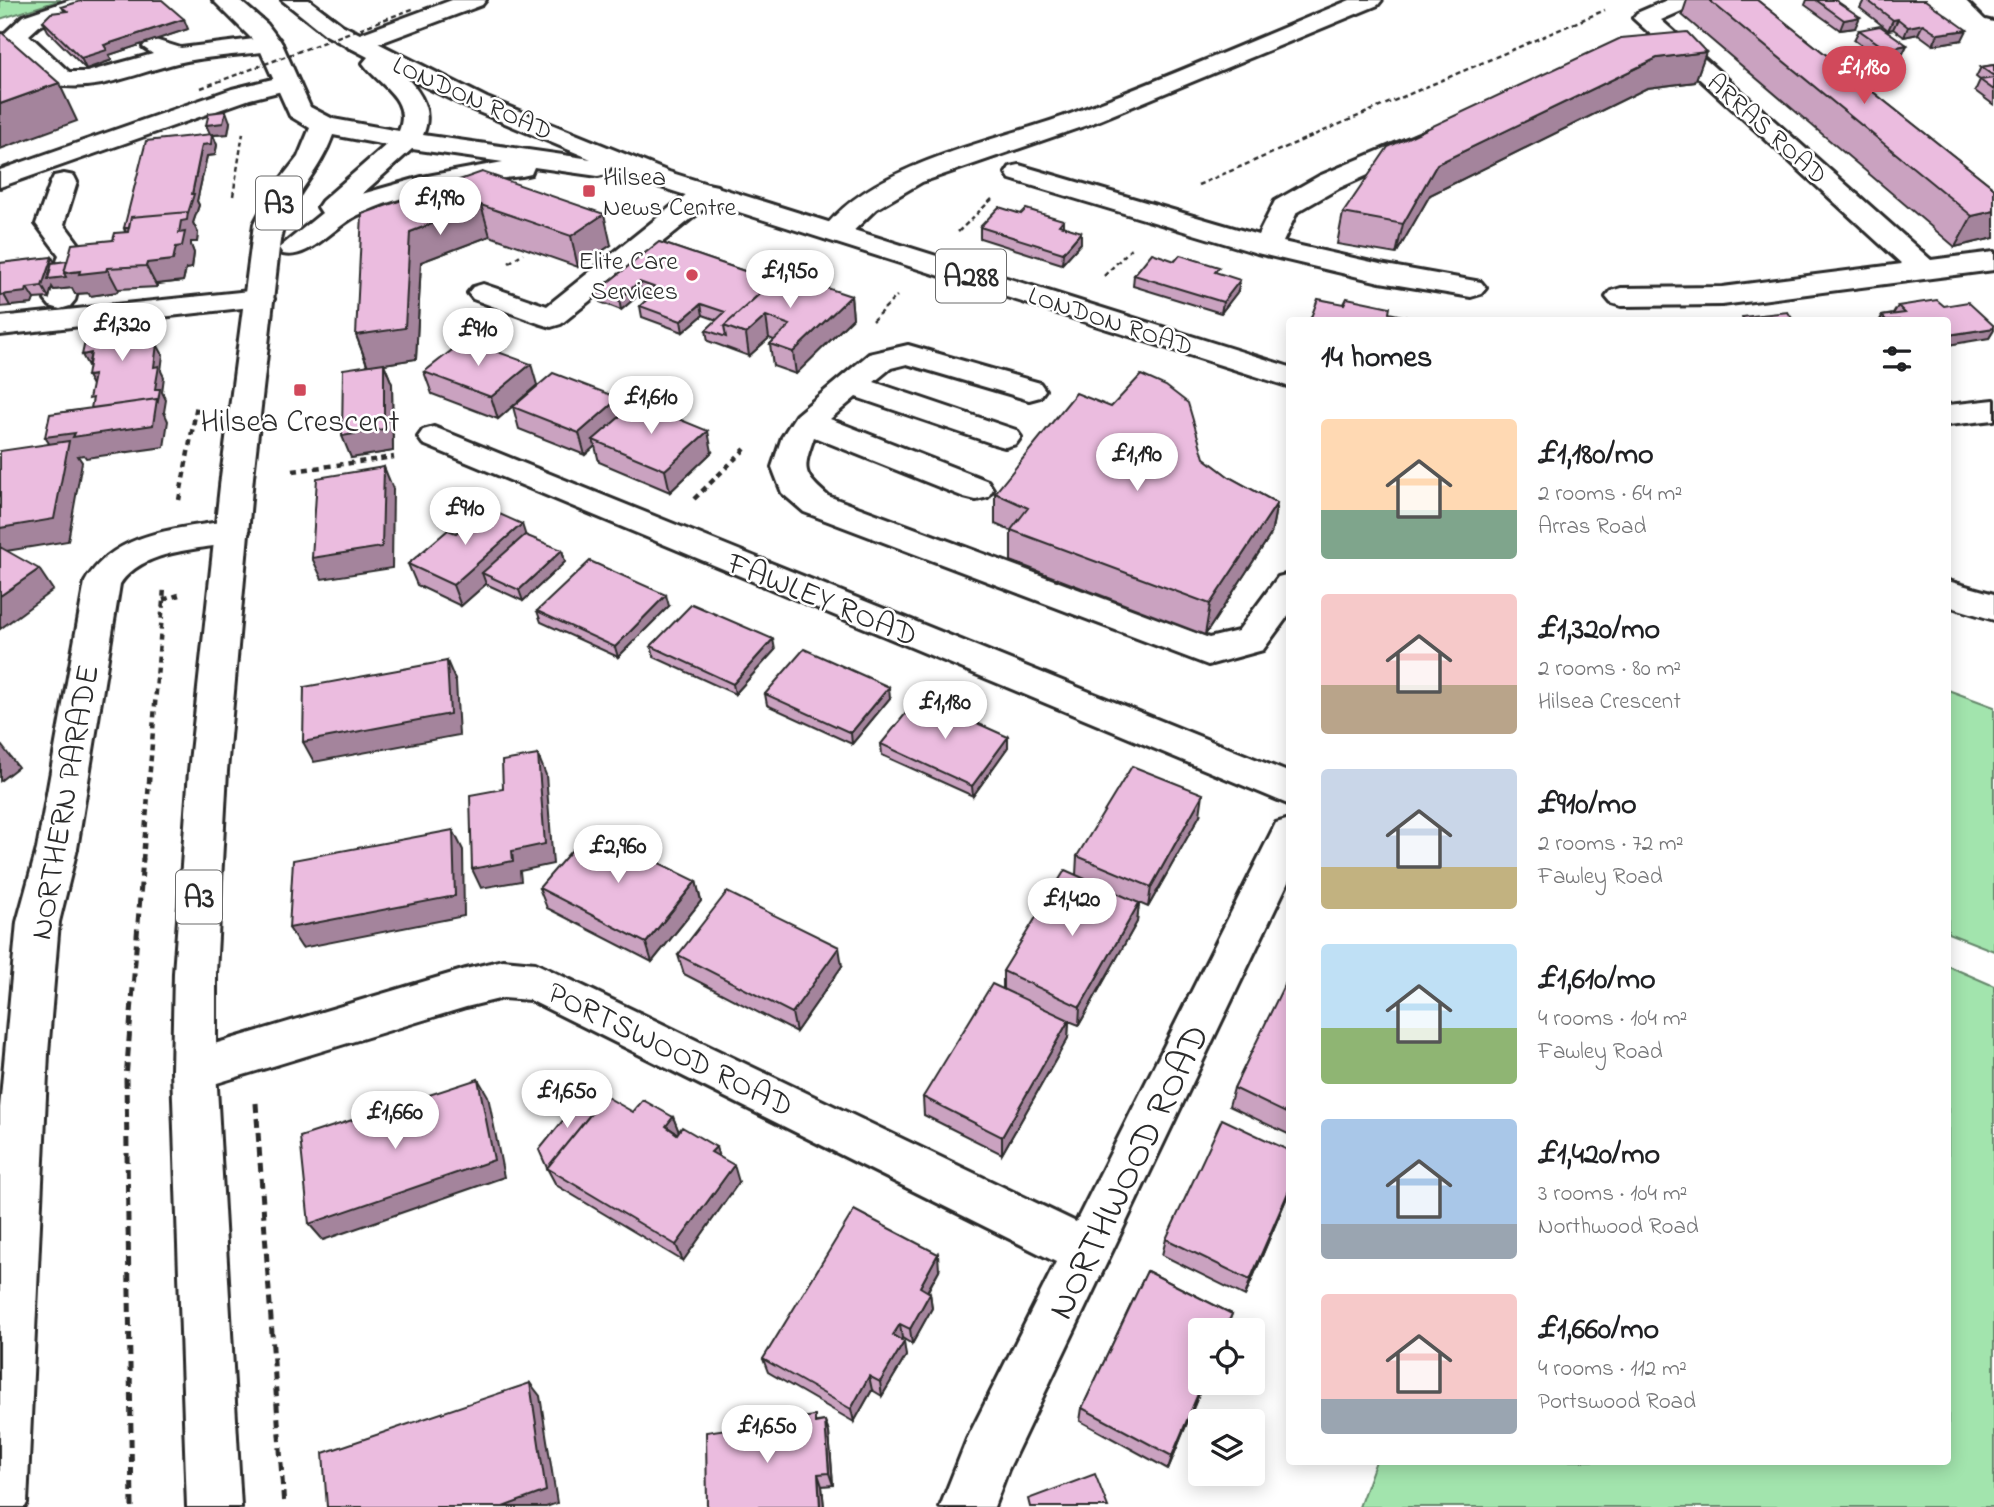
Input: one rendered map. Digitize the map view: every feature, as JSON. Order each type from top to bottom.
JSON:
[{"type":"main road","name":"LONDON ROAD","points":[[225,0],[259,29],[270,44],[299,111],[324,125],[363,134],[660,178]]},
{"type":"main road","name":"LONDON ROAD","points":[[294,0],[334,30],[478,103],[660,178],[1286,376]]},
{"type":"main road","points":[[358,43],[474,0]]},
{"type":"main road","points":[[835,233],[866,203],[913,176],[1081,119],[1370,0]]},
{"type":"main road","name":"ARRAS ROAD","points":[[1687,0],[1645,19],[1925,270]]},
{"type":"main road","points":[[1981,0],[1994,12]]},
{"type":"main road","points":[[102,2],[31,22],[15,35],[63,79],[87,79],[179,55],[270,44]]},
{"type":"main road","points":[[334,30],[389,75],[408,96],[416,112],[416,126],[408,139]]},
{"type":"main road","points":[[1638,45],[1663,34]]},
{"type":"main road","points":[[148,42],[179,55]]},
{"type":"main road","points":[[0,179],[241,94],[285,83]]},
{"type":"main road","name":"A3","points":[[214,1507],[194,1070],[200,868],[232,532],[268,224],[286,190],[312,159],[324,125]]},
{"type":"main road","points":[[1267,247],[1285,207],[1329,182],[1452,127]]},
{"type":"main road","name":"A3","points":[[260,295],[293,248],[319,218],[408,139]]},
{"type":"main road","name":"LONDON ROAD","points":[[293,248],[328,220],[345,211],[458,178],[529,168],[564,168],[660,178]]},
{"type":"main road","points":[[1018,173],[1267,247],[1380,272],[1471,288]]},
{"type":"main road","points":[[55,318],[74,255],[50,224],[64,182]]},
{"type":"main road","points":[[483,293],[551,318],[706,192]]},
{"type":"main road","points":[[1621,297],[1722,296],[1994,261]]},
{"type":"main road","points":[[0,326],[260,295]]},
{"type":"main road","points":[[1029,390],[908,354],[880,361],[807,422],[798,437],[788,467],[794,485],[816,504],[1208,652],[1250,641],[1286,592]]},
{"type":"main road","points":[[850,384],[1005,438]]},
{"type":"main road","points":[[1951,415],[1994,410]]},
{"type":"main road","points":[[807,422],[976,489]]},
{"type":"main road","name":"FAWLEY ROAD","points":[[434,437],[1286,788]]},
{"type":"main road","name":"NORTHERN PARADE","points":[[0,1503],[26,1053],[38,922],[57,849],[103,582],[116,564],[144,550],[232,532]]},
{"type":"main road","points":[[1951,594],[1994,607]]},
{"type":"main road","name":"NORTHWOOD ROAD","points":[[967,1507],[986,1458],[1286,843]]},
{"type":"main road","name":"PORTSWOOD ROAD","points":[[194,1070],[478,985],[503,979],[534,982],[1087,1252]]},
{"type":"path","points":[[1192,187],[1616,5]]},
{"type":"path","points":[[201,88],[415,8]]},
{"type":"path","points":[[954,236],[1018,173]]},
{"type":"path","points":[[501,268],[523,253]]},
{"type":"path","points":[[453,354],[471,323]]},
{"type":"path","points":[[293,471],[399,457]]},
{"type":"path","points":[[163,600],[228,581]]},
{"type":"path","points":[[253,1053],[284,1507]]},
{"type":"green space","points":[[0,0],[61,0],[0,19]]},
{"type":"green space","points":[[1951,691],[1994,707],[1994,951],[1951,934]]},
{"type":"green space","points":[[1951,967],[1994,986],[1994,1507],[1359,1507],[1375,1465],[1951,1465]]},
{"type":"building","points":[[84,0],[162,0],[184,19],[104,45],[107,50],[81,58],[43,21],[51,13],[67,11],[62,7]]},
{"type":"building","points":[[1709,0],[1757,0],[1994,188],[1994,211],[1972,216]]},
{"type":"building","points":[[1816,0],[1835,0],[1860,17],[1844,20]]},
{"type":"building","points":[[1867,0],[1925,0],[1967,30],[1938,34],[1923,24],[1908,27],[1898,19],[1893,20]]},
{"type":"building","points":[[1880,26],[1907,45],[1886,49],[1859,30]]},
{"type":"building","points":[[0,31],[59,83],[0,104]]},
{"type":"building","points":[[1687,32],[1706,52],[1657,58],[1437,164],[1403,224],[1343,213],[1388,147],[1621,38]]},
{"type":"building","points":[[1994,65],[1994,76],[1981,67]]},
{"type":"building","points":[[1994,78],[1994,90],[1980,80]]},
{"type":"building","points":[[226,111],[223,123],[206,125],[209,113]]},
{"type":"building","points":[[212,134],[211,144],[202,145],[188,213],[131,217],[129,228],[124,228],[146,141]]},
{"type":"building","points":[[482,172],[604,214],[571,236],[481,205],[410,232],[405,328],[356,335],[362,214]]},
{"type":"building","points":[[999,207],[1021,214],[1026,209],[1063,220],[1059,225],[1081,232],[1063,253],[980,227]]},
{"type":"building","points":[[188,212],[187,220],[181,221],[179,233],[185,232],[182,246],[176,247],[173,260],[147,263],[146,266],[107,268],[106,271],[64,273],[72,244],[113,240],[115,233],[128,232],[131,217]]},
{"type":"building","points":[[659,242],[774,281],[724,326],[726,337],[706,330],[725,312],[701,304],[681,321],[640,306],[659,289],[639,282],[619,299],[597,291]]},
{"type":"building","points":[[1152,253],[1175,261],[1180,255],[1219,267],[1215,272],[1240,280],[1223,302],[1134,275]]},
{"type":"building","points":[[52,257],[42,286],[27,288],[26,292],[0,295],[0,263]]},
{"type":"building","points":[[67,261],[64,273],[66,277],[48,279],[52,263]]},
{"type":"building","points":[[782,273],[851,296],[793,352],[770,344],[790,325],[766,316],[746,334],[724,326]]},
{"type":"building","points":[[1347,298],[1390,307],[1389,313],[1407,317],[1311,317],[1318,299],[1344,304]]},
{"type":"building","points":[[1937,300],[1944,306],[1968,302],[1994,328],[1951,335],[1951,317],[1882,316],[1905,313],[1898,306]]},
{"type":"building","points":[[1788,312],[1791,317],[1742,317]]},
{"type":"building","points":[[155,319],[151,345],[157,344],[154,367],[159,366],[155,389],[160,389],[158,401],[91,408],[93,398],[89,399],[94,375],[87,376],[91,353],[82,355],[88,328]]},
{"type":"building","points":[[465,340],[531,364],[491,397],[424,372]]},
{"type":"building","points":[[384,363],[384,429],[342,436],[343,369]]},
{"type":"building","points":[[553,373],[619,398],[579,433],[513,407]]},
{"type":"building","points":[[1141,375],[1166,386],[1188,403],[1204,458],[1229,477],[1277,503],[1210,604],[1011,530],[1028,508],[995,493],[1076,393],[1111,407]]},
{"type":"building","points":[[157,399],[153,425],[73,437],[75,433],[45,437],[50,414]]},
{"type":"building","points":[[637,402],[708,431],[665,470],[593,440]]},
{"type":"building","points":[[69,441],[54,519],[0,528],[0,451]]},
{"type":"building","points":[[384,467],[382,547],[312,558],[317,478]]},
{"type":"building","points":[[486,508],[522,524],[453,585],[408,564],[448,530],[456,533]]},
{"type":"building","points":[[525,535],[562,550],[519,590],[482,573]]},
{"type":"building","points":[[0,547],[39,569],[0,596]]},
{"type":"building","points":[[590,561],[666,595],[615,647],[537,611]]},
{"type":"building","points":[[692,604],[773,639],[733,684],[651,646]]},
{"type":"building","points":[[804,649],[889,687],[851,733],[765,694]]},
{"type":"building","points":[[447,661],[450,714],[303,742],[304,687]]},
{"type":"building","points":[[919,697],[1008,737],[972,786],[881,744]]},
{"type":"building","points":[[538,755],[545,844],[512,851],[513,861],[472,869],[470,795],[503,789],[502,761]]},
{"type":"building","points":[[1132,766],[1203,794],[1151,887],[1077,856]]},
{"type":"building","points":[[590,829],[696,881],[646,943],[539,888]]},
{"type":"building","points":[[453,830],[455,896],[289,928],[293,860]]},
{"type":"building","points":[[1065,870],[1139,903],[1080,1007],[1003,971]]},
{"type":"building","points":[[727,892],[839,947],[792,1013],[678,955]]},
{"type":"building","points":[[1286,981],[1286,1113],[1234,1088]]},
{"type":"building","points":[[992,984],[1069,1020],[1002,1137],[923,1097]]},
{"type":"building","points":[[478,1079],[494,1160],[309,1224],[300,1137]]},
{"type":"building","points":[[605,1096],[633,1112],[643,1100],[673,1117],[666,1126],[677,1134],[682,1127],[716,1147],[711,1152],[734,1165],[676,1245],[547,1168]]},
{"type":"building","points":[[582,1097],[598,1105],[547,1168],[539,1150]]},
{"type":"building","points":[[1222,1119],[1286,1149],[1286,1197],[1250,1280],[1166,1239]]},
{"type":"building","points":[[854,1210],[938,1254],[920,1287],[930,1293],[910,1329],[900,1324],[893,1335],[904,1342],[880,1382],[869,1376],[851,1409],[763,1359]]},
{"type":"building","points":[[1147,1271],[1232,1314],[1230,1318],[1188,1318],[1188,1395],[1198,1395],[1192,1409],[1188,1409],[1188,1418],[1172,1456],[1082,1408]]},
{"type":"building","points":[[530,1383],[546,1491],[503,1507],[327,1507],[323,1453]]},
{"type":"building","points":[[815,1416],[815,1423],[825,1421],[829,1473],[818,1474],[820,1507],[707,1507],[706,1432]]},
{"type":"building","points":[[1095,1474],[1108,1507],[1030,1507],[1028,1499]]},
{"type":"place","name":"Hilsea News Centre","points":[[589,191]]},
{"type":"place","name":"Elite Care Services","points":[[692,275]]},
{"type":"place","name":"Hilsea Crescent","points":[[300,390]]}]
